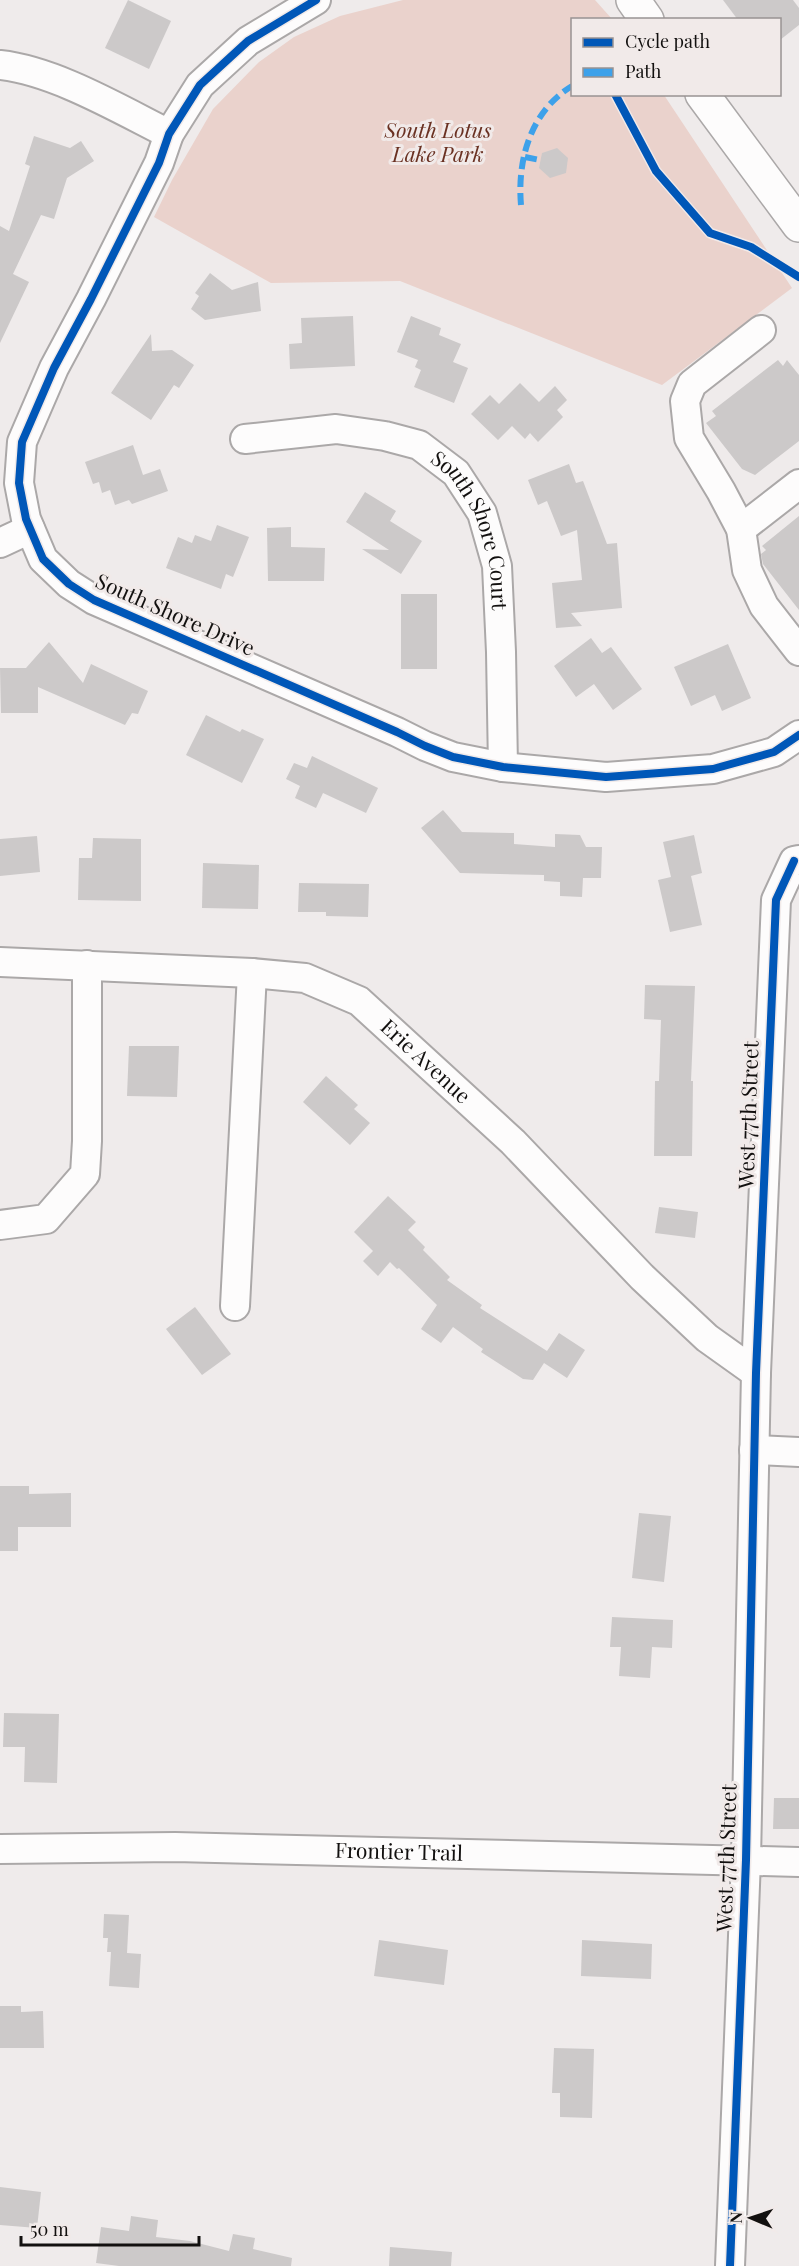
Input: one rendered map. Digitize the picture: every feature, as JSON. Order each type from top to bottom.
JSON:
[{"type":"main road","points":[[633,0],[646,18]]},
{"type":"main road","points":[[703,96],[799,225]]},
{"type":"street","name":"South Shore Drive","points":[[316,0],[248,41],[200,85],[169,134],[150,181],[54,368],[22,442],[19,483],[30,529],[43,560],[69,584],[94,600],[453,757],[503,767],[606,777],[713,769],[774,753],[799,735]]},
{"type":"street","points":[[0,65],[17,66],[65,84],[169,134]]},
{"type":"street","points":[[761,330],[692,384],[685,401],[689,438],[741,529],[747,570],[764,606],[799,651]]},
{"type":"street","name":"South Shore Court","points":[[245,439],[336,429],[385,436],[419,445],[456,474],[482,513],[497,566],[503,767]]},
{"type":"street","points":[[741,529],[799,484]]},
{"type":"street","points":[[0,543],[30,529]]},
{"type":"street","name":"West 77th Street","points":[[730,2266],[746,1860],[756,1373],[776,900],[796,860]]},
{"type":"street","name":"Erie Avenue","points":[[0,962],[252,973],[305,978],[359,1001],[513,1142],[642,1277],[707,1338],[756,1373]]},
{"type":"street","points":[[0,1225],[46,1219],[85,1174],[87,965]]},
{"type":"street","points":[[235,1306],[252,973]]},
{"type":"street","points":[[754,1450],[799,1452]]},
{"type":"street","name":"Frontier Trail","points":[[0,1849],[175,1847],[799,1862]]},
{"type":"green space","name":"South Lotus Lake Park","points":[[403,0],[595,0],[611,18],[571,18],[571,96],[665,96],[792,288],[662,385],[400,281],[271,283],[154,217],[172,180],[213,109],[259,62],[294,37],[340,16]]},
{"type":"building","points":[[128,0],[171,21],[149,69],[105,48]]},
{"type":"building","points":[[723,0],[793,0],[799,8],[799,25],[781,39],[781,18],[736,18]]},
{"type":"building","points":[[34,136],[70,148],[81,141],[94,161],[67,178],[54,219],[41,215],[13,274],[29,282],[0,343],[0,226],[9,231],[30,166],[25,164]]},
{"type":"building","points":[[557,148],[568,158],[566,173],[550,178],[539,168],[542,153]]},
{"type":"building","points":[[210,273],[232,290],[258,282],[261,311],[205,320],[191,309],[199,296],[195,293]]},
{"type":"building","points":[[353,316],[355,366],[290,369],[289,344],[302,343],[301,318]]},
{"type":"building","points":[[411,316],[441,328],[439,335],[461,344],[453,362],[468,368],[454,403],[414,387],[421,370],[415,367],[418,360],[397,352]]},
{"type":"building","points":[[151,334],[152,351],[172,350],[194,365],[179,388],[174,385],[151,420],[111,393]]},
{"type":"building","points":[[778,360],[783,366],[787,360],[799,375],[799,441],[755,475],[742,469],[706,423],[716,416],[712,411]]},
{"type":"building","points":[[520,383],[539,402],[555,386],[567,400],[557,410],[563,417],[538,442],[530,433],[525,439],[512,426],[498,440],[471,414],[490,395],[499,404]]},
{"type":"building","points":[[133,445],[143,475],[160,469],[168,491],[132,504],[129,500],[115,505],[110,490],[102,493],[99,482],[93,484],[85,462]]},
{"type":"building","points":[[569,464],[576,483],[583,481],[607,544],[617,543],[622,608],[571,613],[582,626],[556,628],[552,583],[582,580],[577,530],[561,536],[547,501],[538,505],[528,480]]},
{"type":"building","points":[[365,492],[396,511],[390,521],[422,541],[401,574],[362,549],[389,550],[346,522]]},
{"type":"building","points":[[799,516],[799,610],[763,564],[761,554],[766,550],[762,546]]},
{"type":"building","points":[[217,525],[249,537],[233,577],[226,574],[221,589],[166,568],[178,537],[192,543],[195,535],[211,541]]},
{"type":"building","points":[[291,527],[291,547],[325,548],[324,581],[268,581],[267,528]]},
{"type":"building","points":[[401,594],[437,594],[437,669],[401,669]]},
{"type":"building","points":[[591,638],[602,653],[611,647],[642,689],[613,710],[594,684],[576,697],[554,666]]},
{"type":"building","points":[[49,642],[83,683],[91,664],[148,691],[138,714],[132,713],[125,725],[38,687],[38,713],[1,713],[0,668],[26,668]]},
{"type":"building","points":[[728,644],[751,698],[722,711],[715,695],[691,706],[674,667]]},
{"type":"building","points":[[206,715],[240,732],[242,729],[264,739],[242,783],[186,755]]},
{"type":"building","points":[[312,756],[378,788],[366,813],[323,793],[316,808],[295,798],[300,786],[286,779],[294,763],[307,768]]},
{"type":"building","points":[[443,810],[462,832],[514,833],[514,844],[555,847],[555,834],[580,835],[586,847],[602,847],[601,878],[583,878],[582,897],[560,896],[560,882],[544,881],[544,875],[460,873],[421,828]]},
{"type":"building","points":[[694,835],[702,873],[691,876],[702,925],[670,932],[658,880],[671,877],[663,842]]},
{"type":"building","points":[[37,836],[40,872],[0,876],[0,839]]},
{"type":"building","points":[[93,838],[141,839],[141,901],[78,900],[79,858],[92,858]]},
{"type":"building","points":[[203,863],[259,865],[258,909],[202,908]]},
{"type":"building","points":[[299,883],[369,884],[368,917],[326,916],[326,912],[298,912]]},
{"type":"building","points":[[645,985],[695,986],[691,1081],[693,1081],[692,1156],[654,1156],[655,1081],[659,1081],[661,1020],[644,1019]]},
{"type":"building","points":[[129,1046],[179,1046],[177,1097],[127,1096]]},
{"type":"building","points":[[326,1076],[358,1105],[354,1109],[370,1123],[350,1145],[303,1102]]},
{"type":"building","points":[[388,1196],[416,1222],[408,1230],[425,1247],[423,1250],[450,1277],[447,1280],[482,1305],[480,1308],[547,1351],[559,1333],[585,1350],[567,1378],[544,1363],[533,1380],[523,1379],[481,1352],[483,1349],[453,1327],[441,1343],[421,1329],[437,1305],[390,1262],[378,1276],[363,1261],[373,1251],[354,1232]]},
{"type":"building","points":[[659,1207],[698,1212],[695,1238],[655,1233]]},
{"type":"building","points":[[195,1307],[231,1354],[202,1375],[166,1329]]},
{"type":"building","points":[[0,1486],[29,1486],[29,1494],[71,1493],[71,1527],[18,1527],[18,1551],[0,1551]]},
{"type":"building","points":[[639,1513],[671,1516],[664,1582],[632,1578]]},
{"type":"building","points":[[612,1617],[673,1620],[672,1648],[652,1647],[650,1678],[619,1676],[621,1647],[610,1647]]},
{"type":"building","points":[[4,1713],[59,1714],[57,1783],[24,1782],[25,1747],[3,1747]]},
{"type":"building","points":[[774,1798],[799,1798],[799,1829],[773,1829]]},
{"type":"building","points":[[104,1914],[129,1915],[127,1953],[141,1954],[139,1988],[109,1986],[111,1952],[107,1952],[108,1938],[103,1938]]},
{"type":"building","points":[[379,1940],[448,1950],[444,1985],[374,1976]]},
{"type":"building","points":[[582,1940],[652,1944],[651,1979],[581,1976]]},
{"type":"building","points":[[0,2006],[21,2006],[21,2012],[43,2011],[44,2048],[0,2048]]},
{"type":"building","points":[[554,2048],[594,2049],[592,2118],[560,2117],[560,2093],[552,2093]]},
{"type":"building","points":[[0,2187],[41,2192],[37,2228],[0,2225]]},
{"type":"building","points":[[131,2216],[158,2220],[156,2237],[190,2241],[229,2251],[233,2234],[255,2238],[253,2249],[292,2258],[291,2266],[119,2266],[96,2263],[101,2227],[129,2231]]},
{"type":"building","points":[[390,2247],[452,2252],[451,2266],[389,2266]]},
{"type":"marked path","points":[[521,205],[522,171],[530,138],[546,109],[571,87]]},
{"type":"marked path","points":[[525,157],[540,160]]},
{"type":"cycle path","points":[[316,0],[248,41],[200,85],[169,134],[159,163],[54,368],[22,442],[19,483],[26,519],[43,559],[69,584],[94,600],[453,757],[503,767],[606,777],[713,769],[774,752],[799,735]]},
{"type":"cycle path","points":[[616,96],[656,171],[710,233],[751,247],[799,277]]},
{"type":"cycle path","points":[[730,2266],[746,1860],[756,1373],[776,900],[794,861]]}]
